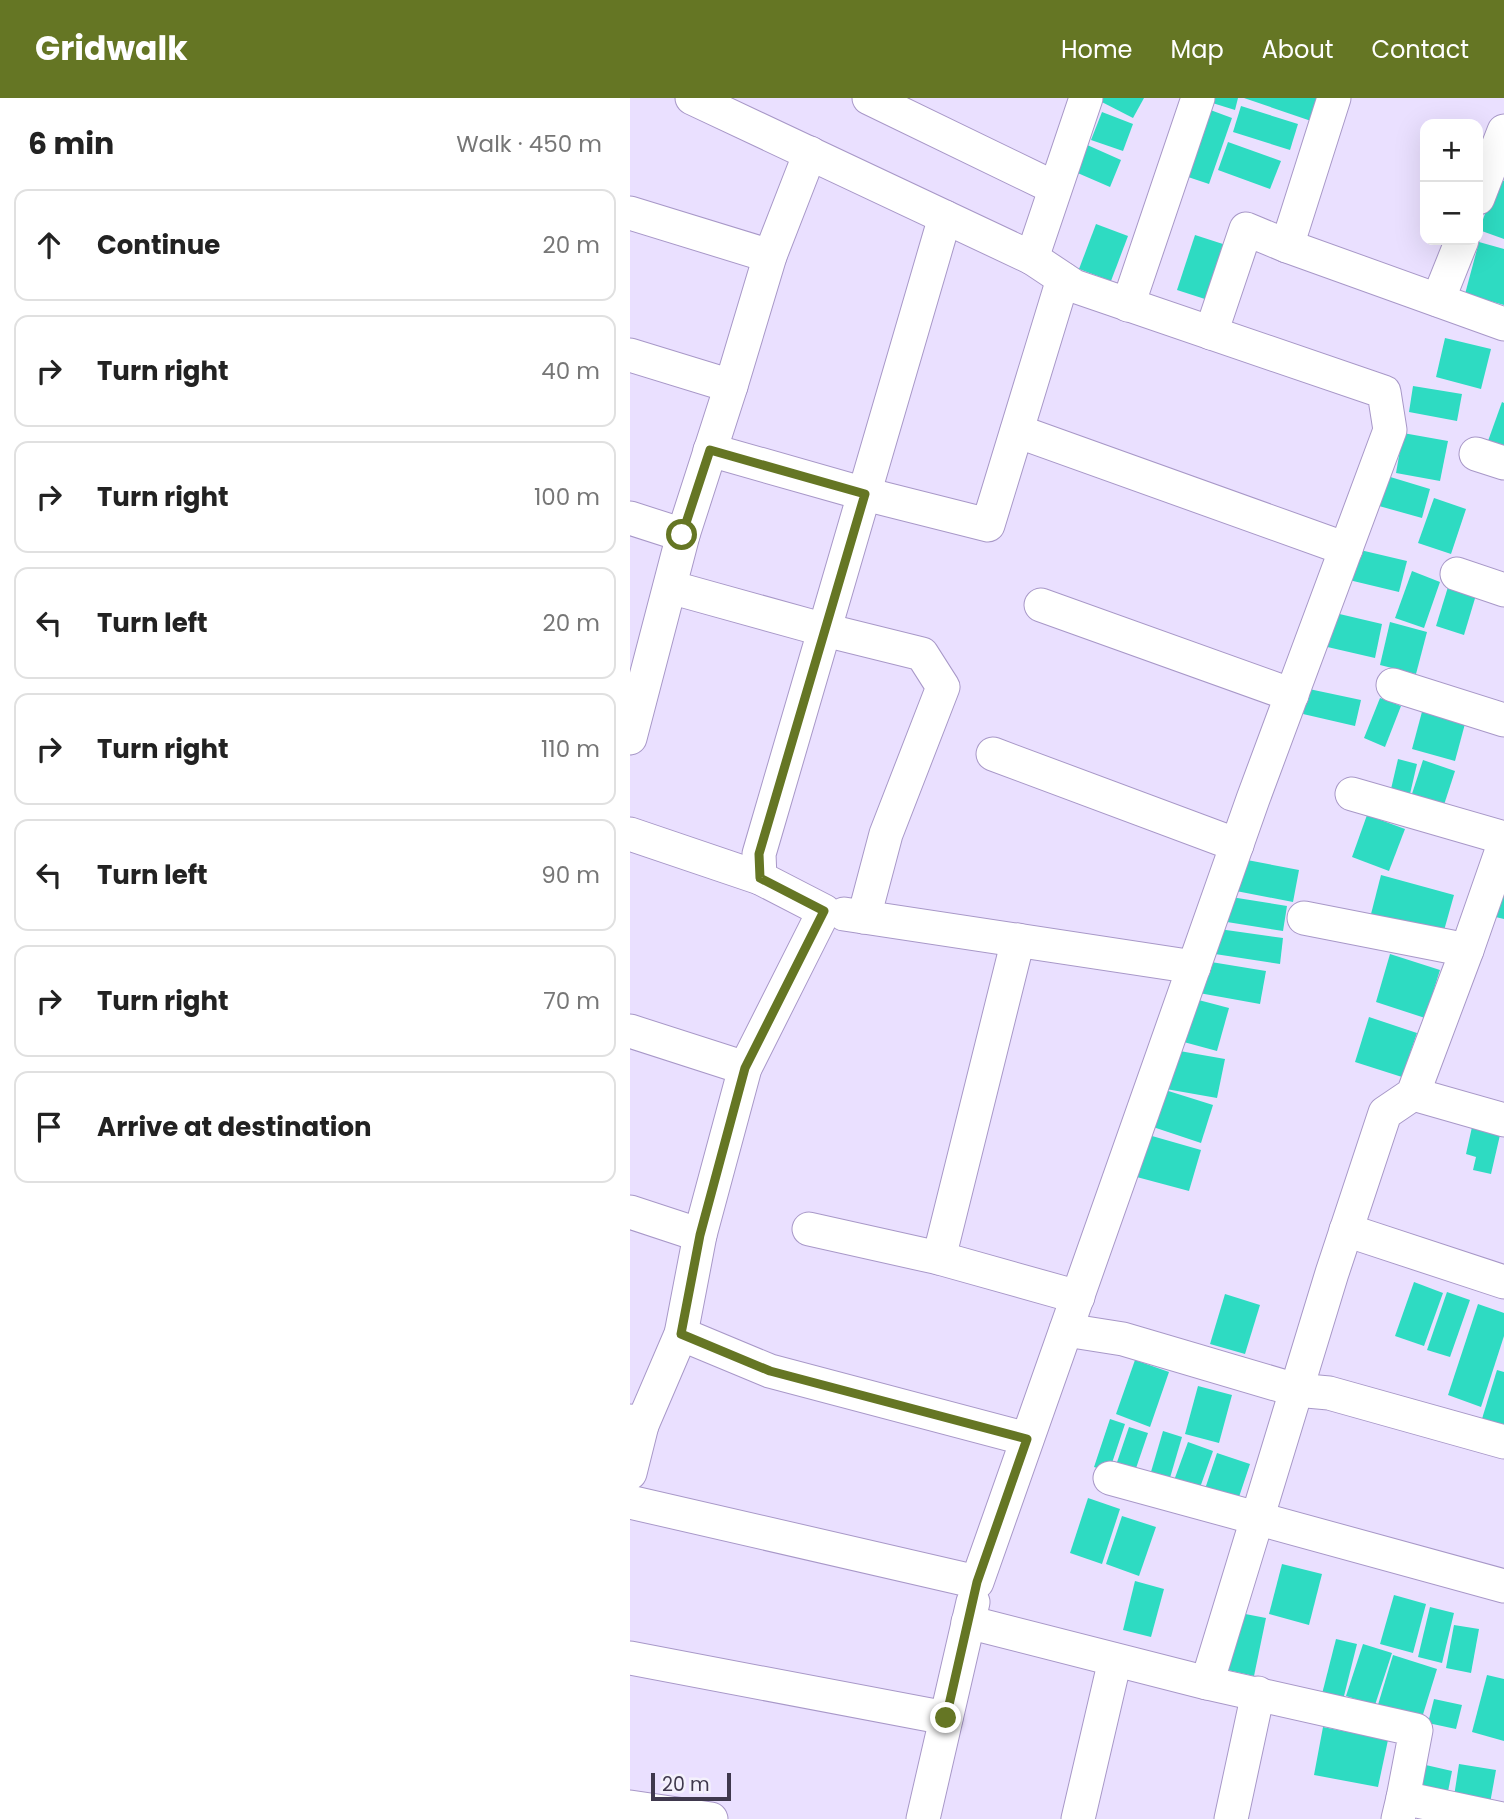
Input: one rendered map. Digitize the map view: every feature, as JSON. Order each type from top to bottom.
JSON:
[{"type":"street","points":[[692,98],[1032,258],[1074,286],[1384,392],[1390,430],[1237,845],[977,1582],[923,1819]]},
{"type":"street","points":[[869,98],[1055,188]]},
{"type":"street","points":[[1128,305],[1198,98]]},
{"type":"street","points":[[1287,246],[1334,98]]},
{"type":"street","points":[[1032,258],[1084,99]]},
{"type":"street","points":[[1483,187],[1500,151]]},
{"type":"street","points":[[630,738],[640,662],[670,587],[682,535],[770,256],[810,153]]},
{"type":"street","points":[[630,213],[770,256]]},
{"type":"street","points":[[760,878],[759,854],[945,217]]},
{"type":"street","points":[[1212,333],[1246,229],[1504,324]]},
{"type":"street","points":[[1438,300],[1460,245]]},
{"type":"street","points":[[710,450],[865,494],[988,525],[1063,279]]},
{"type":"street","points":[[630,355],[731,386]]},
{"type":"street","points":[[1017,431],[1346,549]]},
{"type":"street","points":[[630,518],[682,535]]},
{"type":"street","points":[[1457,574],[1504,590]]},
{"type":"street","points":[[670,587],[922,654],[943,687],[886,834],[864,917]]},
{"type":"street","points":[[1041,604],[1292,695]]},
{"type":"street","points":[[1393,685],[1504,720]]},
{"type":"street","points":[[993,754],[1237,845]]},
{"type":"street","points":[[1206,1683],[1346,1230],[1385,1113],[1413,1094],[1504,841],[1352,793]]},
{"type":"street","points":[[630,834],[760,878],[824,911],[1194,967]]},
{"type":"street","points":[[630,1473],[636,1423],[681,1334],[700,1235],[745,1068],[824,911]]},
{"type":"street","points":[[1304,918],[1467,950]]},
{"type":"street","points":[[939,1258],[1018,940]]},
{"type":"street","points":[[630,1031],[745,1068]]},
{"type":"street","points":[[1413,1094],[1504,1120]]},
{"type":"street","points":[[630,1212],[700,1235]]},
{"type":"street","points":[[809,1229],[939,1258],[1078,1297]]},
{"type":"street","points":[[1346,1230],[1504,1282]]},
{"type":"street","points":[[1066,1330],[1123,1339],[1296,1390],[1329,1393],[1504,1442]]},
{"type":"street","points":[[681,1334],[770,1371],[1027,1439]]},
{"type":"street","points":[[1110,1478],[1504,1586]]},
{"type":"street","points":[[630,1502],[977,1582]]},
{"type":"street","points":[[968,1622],[1206,1683],[1416,1730],[1401,1809],[1502,1819]]},
{"type":"street","points":[[630,1658],[946,1718]]},
{"type":"street","points":[[1077,1819],[1115,1660]]},
{"type":"street","points":[[1231,1819],[1258,1693]]},
{"type":"street","points":[[630,1807],[711,1819]]},
{"type":"building","points":[[1094,98],[1144,98],[1133,118]]},
{"type":"building","points":[[1206,98],[1238,98],[1235,110],[1206,101]]},
{"type":"building","points":[[1244,98],[1325,98],[1317,123]]},
{"type":"building","points":[[1241,106],[1298,124],[1290,150],[1233,132]]},
{"type":"building","points":[[1205,108],[1232,118],[1209,184],[1182,175]]},
{"type":"building","points":[[1102,112],[1133,124],[1123,151],[1091,140]]},
{"type":"building","points":[[1228,142],[1281,161],[1270,189],[1218,170]]},
{"type":"building","points":[[1085,144],[1121,160],[1110,187],[1073,171]]},
{"type":"building","points":[[1498,179],[1504,181],[1504,239],[1483,231],[1483,219]]},
{"type":"building","points":[[1096,224],[1128,236],[1111,281],[1079,269]]},
{"type":"building","points":[[1195,235],[1226,245],[1208,300],[1177,290]]},
{"type":"building","points":[[1483,243],[1504,249],[1504,305],[1465,294],[1478,245]]},
{"type":"building","points":[[1445,338],[1491,349],[1481,389],[1436,377]]},
{"type":"building","points":[[1413,386],[1462,394],[1457,421],[1409,412]]},
{"type":"building","points":[[1502,402],[1504,403],[1504,446],[1488,441]]},
{"type":"building","points":[[1403,433],[1448,441],[1440,481],[1396,473]]},
{"type":"building","points":[[1387,476],[1430,489],[1422,518],[1379,506]]},
{"type":"building","points":[[1434,498],[1466,509],[1451,554],[1418,543]]},
{"type":"building","points":[[1356,549],[1407,561],[1399,592],[1349,580]]},
{"type":"building","points":[[1412,571],[1440,582],[1424,628],[1395,618]]},
{"type":"building","points":[[1448,587],[1476,595],[1464,635],[1436,626]]},
{"type":"building","points":[[1331,612],[1382,624],[1375,658],[1323,646]]},
{"type":"building","points":[[1390,622],[1427,632],[1416,674],[1380,665]]},
{"type":"building","points":[[1309,689],[1361,700],[1355,726],[1303,714]]},
{"type":"building","points":[[1380,698],[1401,706],[1385,747],[1364,738]]},
{"type":"building","points":[[1423,708],[1466,720],[1455,761],[1412,749]]},
{"type":"building","points":[[1398,759],[1417,764],[1410,794],[1391,789]]},
{"type":"building","points":[[1423,760],[1455,771],[1442,811],[1410,800]]},
{"type":"building","points":[[1367,815],[1405,829],[1389,871],[1352,857]]},
{"type":"building","points":[[1242,859],[1299,870],[1293,902],[1236,891]]},
{"type":"building","points":[[1381,875],[1454,895],[1443,934],[1371,914]]},
{"type":"building","points":[[1504,883],[1504,919],[1487,915]]},
{"type":"building","points":[[1231,897],[1287,906],[1283,931],[1227,922]]},
{"type":"building","points":[[1219,929],[1283,938],[1280,964],[1215,954]]},
{"type":"building","points":[[1390,954],[1440,970],[1425,1018],[1376,1002]]},
{"type":"building","points":[[1205,961],[1266,971],[1260,1004],[1199,993]]},
{"type":"building","points":[[1191,998],[1229,1008],[1217,1051],[1180,1041]]},
{"type":"building","points":[[1369,1017],[1417,1033],[1402,1077],[1355,1062]]},
{"type":"building","points":[[1174,1050],[1225,1059],[1217,1098],[1166,1089]]},
{"type":"building","points":[[1162,1089],[1213,1105],[1201,1143],[1150,1126]]},
{"type":"building","points":[[1472,1127],[1500,1135],[1491,1174],[1473,1170],[1476,1157],[1466,1154]]},
{"type":"building","points":[[1145,1134],[1201,1150],[1189,1191],[1133,1176]]},
{"type":"building","points":[[1414,1282],[1443,1293],[1424,1346],[1395,1336]]},
{"type":"building","points":[[1447,1292],[1470,1300],[1450,1357],[1427,1350]]},
{"type":"building","points":[[1225,1294],[1260,1305],[1245,1354],[1210,1344]]},
{"type":"building","points":[[1478,1304],[1504,1313],[1504,1336],[1481,1407],[1448,1395]]},
{"type":"building","points":[[1135,1360],[1169,1372],[1150,1427],[1116,1414]]},
{"type":"building","points":[[1497,1370],[1504,1372],[1504,1428],[1481,1422]]},
{"type":"building","points":[[1198,1386],[1232,1395],[1219,1443],[1185,1434]]},
{"type":"building","points":[[1110,1419],[1125,1424],[1109,1472],[1094,1467]]},
{"type":"building","points":[[1129,1427],[1148,1433],[1132,1480],[1113,1474]]},
{"type":"building","points":[[1163,1431],[1182,1437],[1167,1488],[1148,1482]]},
{"type":"building","points":[[1188,1442],[1213,1451],[1197,1496],[1172,1486]]},
{"type":"building","points":[[1217,1453],[1250,1464],[1236,1506],[1203,1495]]},
{"type":"building","points":[[1088,1498],[1120,1509],[1102,1564],[1070,1553]]},
{"type":"building","points":[[1122,1516],[1156,1527],[1139,1576],[1106,1564]]},
{"type":"building","points":[[1282,1564],[1322,1574],[1309,1625],[1269,1614]]},
{"type":"building","points":[[1135,1581],[1164,1589],[1151,1637],[1123,1630]]},
{"type":"building","points":[[1394,1595],[1426,1604],[1413,1653],[1380,1644]]},
{"type":"building","points":[[1430,1607],[1454,1613],[1442,1663],[1418,1657]]},
{"type":"building","points":[[1235,1612],[1266,1618],[1254,1676],[1223,1669]]},
{"type":"building","points":[[1454,1625],[1479,1629],[1471,1673],[1446,1668]]},
{"type":"building","points":[[1336,1639],[1357,1644],[1343,1700],[1322,1694]]},
{"type":"building","points":[[1363,1644],[1392,1653],[1375,1705],[1346,1696]]},
{"type":"building","points":[[1393,1655],[1437,1669],[1421,1721],[1377,1708]]},
{"type":"building","points":[[1487,1675],[1504,1679],[1504,1741],[1472,1732]]},
{"type":"building","points":[[1434,1699],[1462,1705],[1456,1729],[1428,1723]]},
{"type":"building","points":[[1323,1727],[1388,1740],[1378,1787],[1314,1775]]},
{"type":"building","points":[[1417,1763],[1452,1771],[1446,1802],[1410,1795]]},
{"type":"building","points":[[1459,1764],[1496,1770],[1489,1809],[1453,1803]]},
{"type":"route","points":[[682,535],[710,450],[865,494],[759,854],[760,878],[824,911],[745,1068],[700,1235],[681,1334],[770,1371],[1027,1439],[977,1582],[946,1718]]}]
